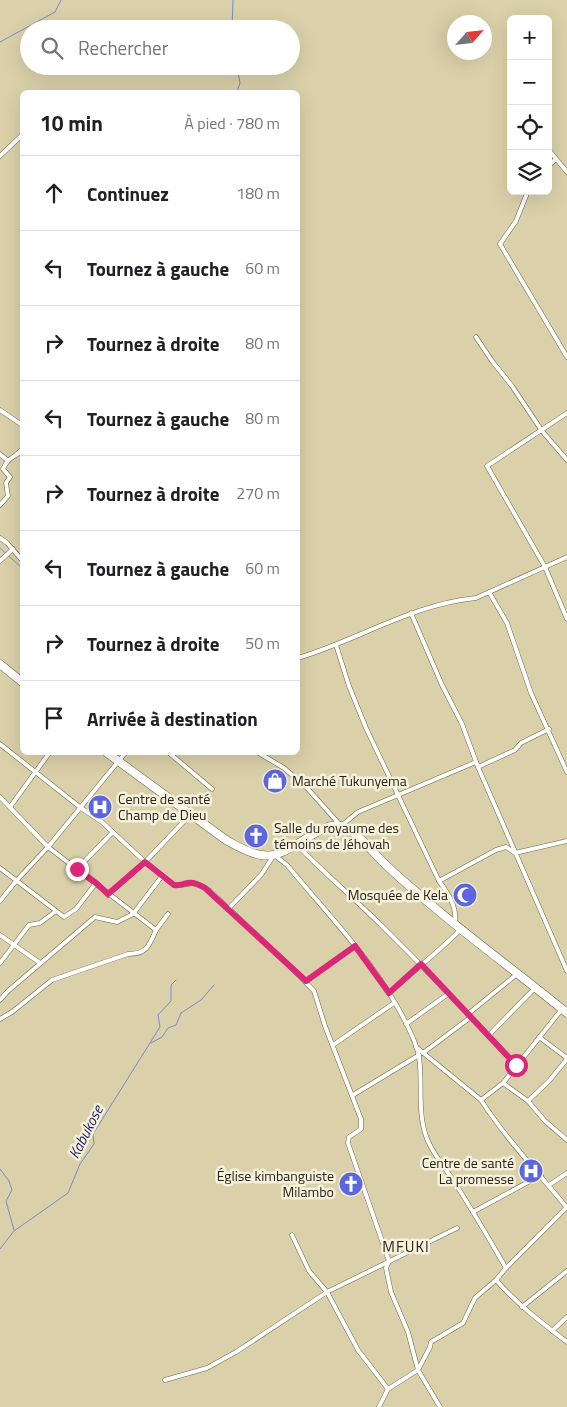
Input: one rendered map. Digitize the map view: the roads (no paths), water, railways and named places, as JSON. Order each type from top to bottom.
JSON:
[{"type":"highway","points":[[0,664],[20,676]]},
{"type":"highway","points":[[110,755],[226,840],[262,856],[274,855],[297,845],[326,827],[340,826],[353,833],[388,867],[517,974],[565,1011]]},
{"type":"street","points":[[0,156],[20,137]]},
{"type":"street","points":[[549,150],[567,172]]},
{"type":"street","points":[[552,162],[556,159]]},
{"type":"street","points":[[526,195],[516,221],[500,244],[567,358]]},
{"type":"street","points":[[476,337],[542,431],[567,460]]},
{"type":"street","points":[[0,410],[20,424]]},
{"type":"street","points":[[567,413],[487,466],[545,566],[567,618]]},
{"type":"street","points":[[0,505],[8,496],[6,483],[10,477],[3,469],[7,460],[20,453]]},
{"type":"street","points":[[0,454],[7,460]]},
{"type":"street","points":[[0,538],[20,558]]},
{"type":"street","points":[[0,561],[13,549]]},
{"type":"street","points":[[300,657],[336,645],[411,613],[462,599],[476,598],[567,557]]},
{"type":"street","points":[[489,592],[506,623],[531,693],[567,772]]},
{"type":"street","points":[[411,613],[442,686],[462,724],[477,764],[567,971]]},
{"type":"street","points":[[336,645],[348,686],[366,728],[439,881],[451,900],[456,915],[455,923]]},
{"type":"street","points":[[262,755],[284,768],[308,789],[340,826],[358,812],[515,750],[521,743],[549,729]]},
{"type":"street","points":[[0,744],[81,808],[102,822],[145,862],[174,885],[180,886],[188,883],[205,888],[229,908],[306,981],[314,991],[324,1026],[361,1119],[362,1126],[349,1137],[348,1143],[388,1261],[386,1268],[392,1292],[408,1332],[418,1370],[440,1407]]},
{"type":"street","points":[[10,807],[48,755]]},
{"type":"street","points":[[0,901],[48,847],[124,755]]},
{"type":"street","points":[[172,755],[212,789]]},
{"type":"street","points":[[0,797],[48,847],[156,930]]},
{"type":"street","points":[[108,894],[145,862],[191,814]]},
{"type":"street","points":[[77,869],[113,832]]},
{"type":"street","points":[[439,881],[496,850],[506,847],[516,853],[567,842]]},
{"type":"street","points":[[297,845],[421,964],[516,1065]]},
{"type":"street","points":[[229,908],[261,875],[274,855],[286,865],[355,946],[389,993],[406,1024],[419,1055],[420,1100],[425,1135],[506,1268]]},
{"type":"street","points":[[0,868],[64,917],[76,910],[96,883]]},
{"type":"street","points":[[0,1000],[40,963],[95,917],[117,922],[133,914],[162,876]]},
{"type":"street","points":[[0,963],[29,925],[40,923],[56,911]]},
{"type":"street","points":[[0,1019],[12,1012],[52,980],[128,954],[138,954],[147,949],[156,930],[168,914]]},
{"type":"street","points":[[389,993],[449,942],[462,928]]},
{"type":"street","points":[[0,935],[40,963]]},
{"type":"street","points":[[306,981],[355,946]]},
{"type":"street","points":[[423,1053],[517,974]]},
{"type":"street","points":[[488,1036],[535,988]]},
{"type":"street","points":[[406,1024],[448,994]]},
{"type":"street","points":[[333,1045],[394,1003]]},
{"type":"street","points":[[482,1100],[503,1083],[539,1037],[565,1011]]},
{"type":"street","points":[[539,1037],[566,1058]]},
{"type":"street","points":[[379,1407],[388,1389],[418,1370],[431,1342],[463,1323],[475,1298],[496,1280],[567,1207],[490,1114],[482,1100],[416,1047]]},
{"type":"street","points":[[528,1101],[549,1081],[566,1058],[567,1050]]},
{"type":"street","points":[[353,1095],[419,1055]]},
{"type":"street","points":[[503,1083],[528,1101],[545,1121],[567,1140]]},
{"type":"street","points":[[549,1186],[567,1173]]},
{"type":"street","points":[[473,1212],[541,1175]]},
{"type":"street","points":[[165,1380],[207,1368],[236,1352],[327,1292],[457,1228]]},
{"type":"street","points":[[292,1235],[310,1271],[327,1292],[358,1350],[388,1389]]},
{"type":"street","points":[[522,1306],[567,1270]]},
{"type":"street","points":[[496,1280],[508,1294],[567,1342]]},
{"type":"street","points":[[552,1331],[567,1317]]},
{"type":"waterway","points":[[40,20],[55,12],[61,0]]},
{"type":"waterway","points":[[232,20],[233,0]]},
{"type":"waterway","points":[[0,42],[20,31]]},
{"type":"waterway","points":[[238,90],[240,83],[239,75]]},
{"type":"waterway","points":[[0,548],[20,566]]},
{"type":"waterway","name":"Kabukose","points":[[0,1249],[14,1231],[68,1193],[80,1164],[94,1144],[93,1134],[160,1027],[158,1015],[171,1001],[171,985],[176,980]]},
{"type":"waterway","points":[[151,1043],[162,1037],[168,1028],[176,1025],[181,1013],[201,1000],[214,985]]},
{"type":"waterway","points":[[0,1169],[9,1181],[12,1190],[6,1201],[14,1230]]},
{"type":"place","name":"Marché Tukunyema","points":[[275,781]]},
{"type":"place","name":"Centre de santé Champ de Dieu","points":[[100,807]]},
{"type":"place","name":"Salle du royaume des témoins de Jéhovah","points":[[256,836]]},
{"type":"place","name":"Mosquée de Kela","points":[[465,895]]},
{"type":"place","name":"Centre de santé La promesse","points":[[531,1171]]},
{"type":"place","name":"Église kimbanguiste Milambo","points":[[351,1184]]},
{"type":"district","name":"MFUKI","points":[[406,1247]]}]
